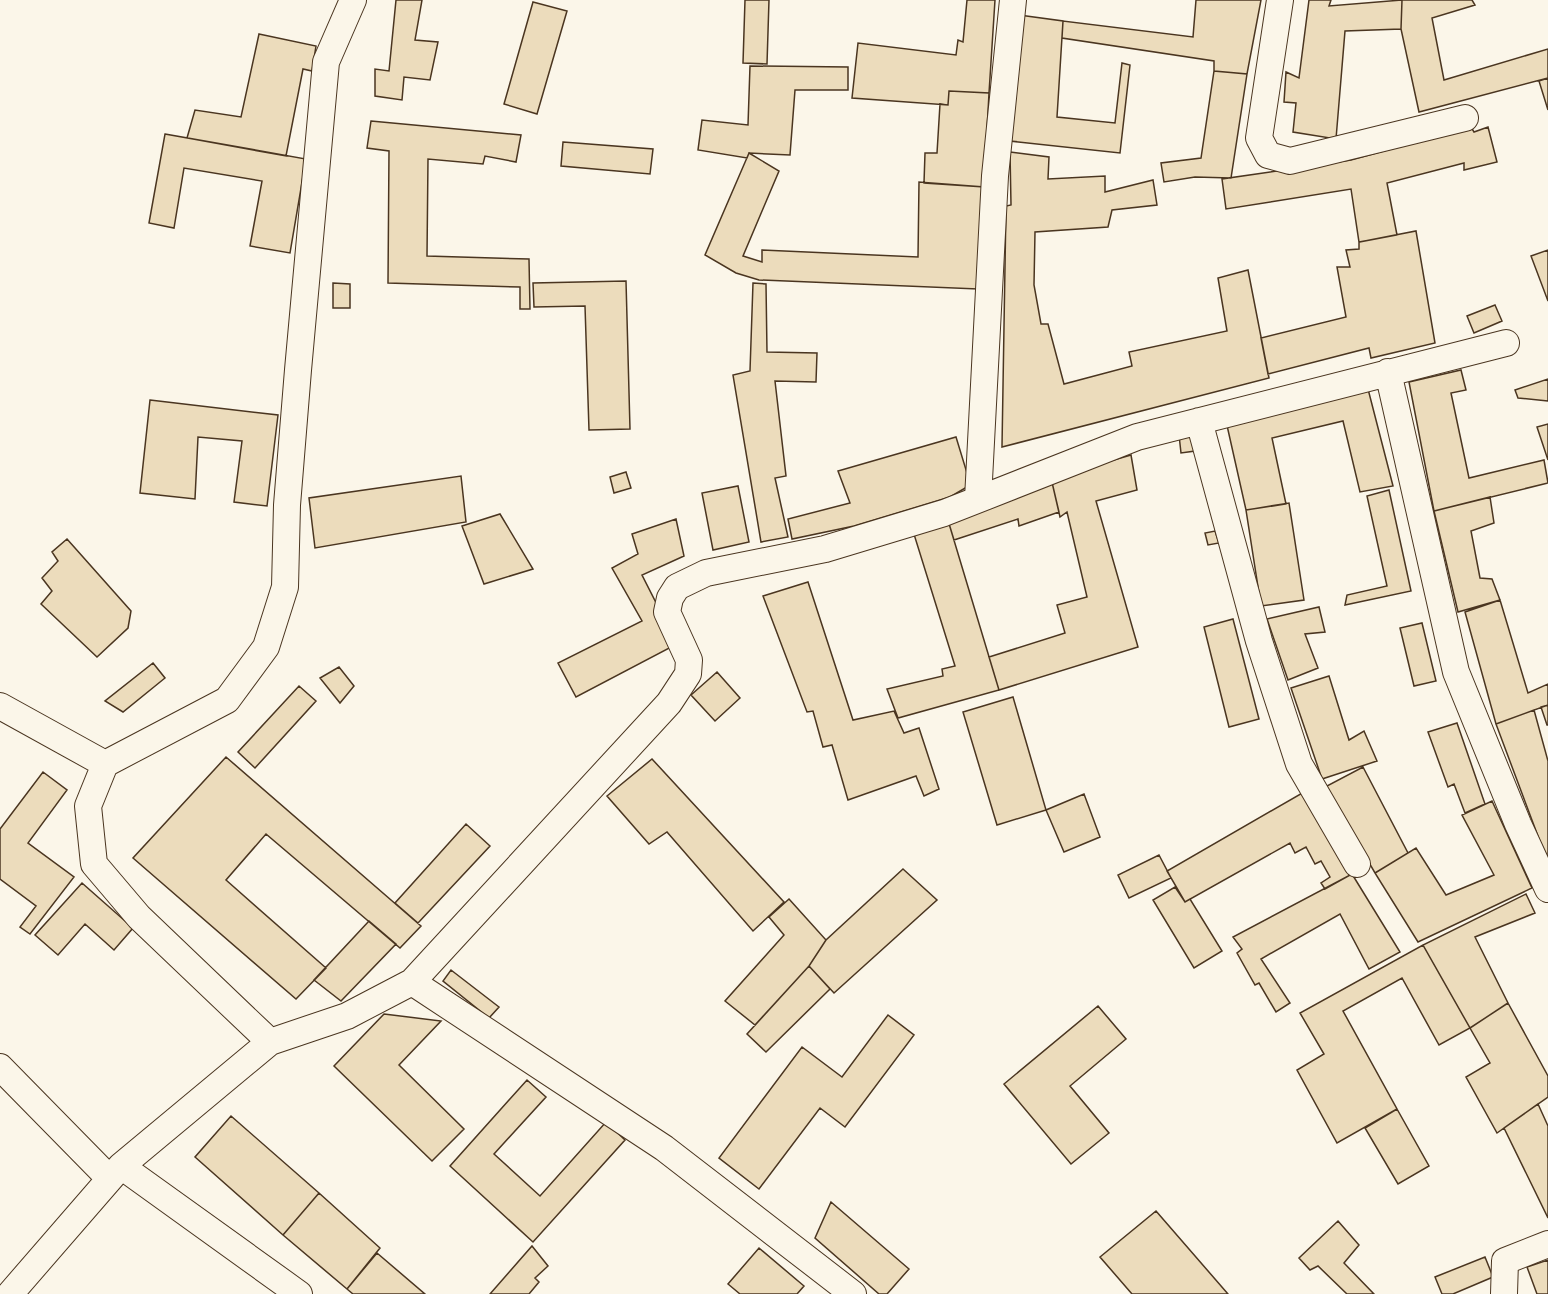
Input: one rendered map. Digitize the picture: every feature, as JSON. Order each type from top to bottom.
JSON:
[{"type":"street","points":[[270,1042],[139,917],[94,864],[88,806],[105,764],[227,700],[266,647],[285,587],[287,505],[326,62],[353,0]]},
{"type":"street","points":[[978,500],[995,176],[1013,0]]},
{"type":"street","points":[[1280,0],[1259,138],[1268,155],[1290,160],[1465,118]]},
{"type":"street","points":[[10,1294],[115,1172],[270,1042],[347,1016],[412,982],[669,703],[688,674],[689,660],[667,612],[670,598],[677,587],[706,573],[825,549],[944,513],[1137,437],[1506,343]]},
{"type":"street","points":[[1388,372],[1456,672],[1518,824],[1548,889]]},
{"type":"street","points":[[1199,421],[1259,641],[1299,764],[1357,864]]},
{"type":"street","points":[[0,706],[105,764]]},
{"type":"street","points":[[412,982],[664,1148],[853,1294]]},
{"type":"street","points":[[0,1067],[115,1172],[299,1294]]},
{"type":"street","points":[[1504,1294],[1505,1261],[1548,1244]]},
{"type":"building","points":[[396,0],[422,0],[415,40],[438,42],[430,80],[404,77],[402,100],[375,96],[375,69],[389,71]]},
{"type":"building","points":[[745,0],[769,0],[767,64],[743,63]]},
{"type":"building","points":[[967,0],[995,0],[989,93],[949,91],[948,105],[852,98],[858,43],[956,55],[958,40],[963,42]]},
{"type":"building","points":[[1196,0],[1261,0],[1247,74],[1214,71],[1214,61],[1062,38],[1063,21],[1193,37]]},
{"type":"building","points":[[1309,0],[1331,0],[1329,6],[1402,0],[1401,29],[1345,31],[1336,139],[1293,132],[1296,103],[1284,102],[1286,72],[1299,78]]},
{"type":"building","points":[[1402,0],[1472,0],[1475,5],[1432,18],[1444,80],[1548,49],[1548,78],[1419,112],[1401,29]]},
{"type":"building","points":[[533,2],[567,11],[537,114],[504,104]]},
{"type":"building","points":[[1019,15],[1063,21],[1057,117],[1115,123],[1122,63],[1130,65],[1120,153],[1010,141]]},
{"type":"building","points":[[259,34],[316,46],[312,71],[303,69],[286,156],[187,138],[195,110],[241,117]]},
{"type":"building","points":[[750,66],[848,67],[848,90],[795,90],[790,155],[749,153],[747,158],[698,150],[702,120],[748,125]]},
{"type":"building","points":[[1214,71],[1247,74],[1231,178],[1195,177],[1164,182],[1161,163],[1201,158]]},
{"type":"building","points":[[1548,78],[1548,110],[1539,81]]},
{"type":"building","points":[[949,91],[989,93],[984,187],[924,183],[925,153],[937,153],[940,104],[948,105]]},
{"type":"building","points":[[371,121],[521,135],[516,162],[485,156],[483,164],[428,159],[427,256],[529,259],[530,309],[520,309],[520,287],[388,283],[389,151],[367,148]]},
{"type":"building","points":[[1471,127],[1474,132],[1488,127],[1497,162],[1464,170],[1464,163],[1387,183],[1397,235],[1359,242],[1351,189],[1226,209],[1222,179],[1351,160]]},
{"type":"building","points":[[165,134],[306,159],[290,253],[250,246],[262,181],[184,168],[174,228],[149,223]]},
{"type":"building","points":[[563,142],[653,149],[650,174],[561,166]]},
{"type":"building","points":[[1010,152],[1049,157],[1048,179],[1105,176],[1105,192],[1153,180],[1157,205],[1112,210],[1108,227],[1035,232],[1034,285],[1041,324],[1048,324],[1064,384],[1132,366],[1129,352],[1227,331],[1218,278],[1248,270],[1269,378],[1002,447],[1006,206],[1011,205]]},
{"type":"building","points":[[749,153],[779,171],[743,256],[762,262],[762,250],[918,257],[919,182],[984,187],[978,289],[759,280],[736,273],[705,255]]},
{"type":"building","points":[[1416,231],[1435,343],[1371,358],[1369,348],[1268,374],[1261,338],[1346,317],[1337,267],[1350,267],[1346,250],[1359,249],[1359,242]]},
{"type":"building","points":[[1548,250],[1548,301],[1531,256]]},
{"type":"building","points":[[626,281],[630,429],[589,430],[585,306],[534,307],[533,283]]},
{"type":"building","points":[[333,283],[350,284],[350,308],[333,308]]},
{"type":"building","points":[[753,283],[766,284],[767,352],[817,353],[816,382],[775,381],[786,476],[775,478],[788,537],[761,542],[733,375],[750,371]]},
{"type":"building","points":[[1495,305],[1502,321],[1474,333],[1467,316]]},
{"type":"building","points":[[1461,370],[1466,390],[1451,393],[1469,478],[1544,460],[1548,483],[1434,511],[1409,382]]},
{"type":"building","points":[[1548,379],[1548,401],[1518,398],[1515,390]]},
{"type":"building","points":[[1368,389],[1393,486],[1360,492],[1343,421],[1272,438],[1286,504],[1246,510],[1226,421]]},
{"type":"building","points":[[150,400],[278,415],[267,506],[234,502],[242,441],[198,437],[195,499],[140,493]]},
{"type":"building","points":[[1548,424],[1548,460],[1537,427]]},
{"type":"building","points":[[1193,433],[1195,451],[1181,453],[1179,435]]},
{"type":"building","points":[[956,437],[967,473],[967,487],[950,497],[854,526],[792,539],[788,519],[850,503],[838,471]]},
{"type":"building","points":[[1131,455],[1137,490],[1096,501],[1138,647],[999,690],[989,657],[1065,633],[1057,605],[1087,597],[1067,512],[1060,517],[1051,478]]},
{"type":"building","points":[[626,472],[631,488],[614,493],[610,477]]},
{"type":"building","points":[[461,476],[466,522],[315,548],[309,498]]},
{"type":"building","points":[[1051,478],[1059,512],[1019,526],[1018,519],[954,540],[947,517]]},
{"type":"building","points":[[738,486],[749,542],[713,550],[702,493]]},
{"type":"building","points":[[1389,490],[1411,591],[1345,605],[1347,595],[1387,586],[1367,496]]},
{"type":"building","points":[[1490,497],[1494,523],[1471,531],[1480,578],[1492,579],[1500,600],[1458,612],[1434,511]]},
{"type":"building","points":[[1289,503],[1304,600],[1261,606],[1246,510]]},
{"type":"building","points":[[500,514],[533,569],[484,584],[462,526]]},
{"type":"building","points":[[947,517],[999,690],[898,718],[887,689],[943,676],[942,669],[955,666],[913,531]]},
{"type":"building","points":[[676,519],[684,556],[642,575],[677,644],[576,697],[558,663],[642,621],[612,568],[638,554],[632,534]]},
{"type":"building","points":[[1215,531],[1219,543],[1208,545],[1205,533]]},
{"type":"building","points":[[67,539],[131,611],[128,628],[97,657],[41,604],[52,591],[42,578],[58,561],[52,552]]},
{"type":"building","points":[[808,582],[853,720],[894,711],[904,733],[919,728],[939,789],[924,796],[916,776],[848,800],[832,745],[823,747],[813,711],[807,712],[763,596]]},
{"type":"building","points":[[1500,600],[1528,693],[1548,684],[1548,705],[1496,724],[1465,612]]},
{"type":"building","points":[[1319,607],[1325,632],[1305,634],[1318,668],[1288,680],[1267,619]]},
{"type":"building","points":[[1233,619],[1259,719],[1229,727],[1204,627]]},
{"type":"building","points":[[1422,623],[1436,681],[1414,686],[1400,628]]},
{"type":"building","points":[[153,663],[165,678],[123,712],[105,701]]},
{"type":"building","points":[[339,667],[354,686],[340,703],[320,678]]},
{"type":"building","points":[[717,672],[740,698],[715,721],[691,695]]},
{"type":"building","points":[[1329,676],[1349,740],[1364,731],[1377,761],[1322,779],[1291,688]]},
{"type":"building","points":[[299,686],[316,701],[255,768],[238,752]]},
{"type":"building","points":[[1013,697],[1046,810],[997,825],[963,712]]},
{"type":"building","points":[[1548,705],[1548,725],[1547,725],[1541,707]]},
{"type":"building","points":[[1534,710],[1548,761],[1548,863],[1496,724]]},
{"type":"building","points":[[1457,723],[1485,804],[1465,813],[1454,784],[1448,787],[1428,732]]},
{"type":"building","points":[[226,757],[421,926],[400,948],[266,834],[226,880],[326,968],[296,999],[133,858]]},
{"type":"building","points":[[652,759],[784,902],[753,931],[667,832],[649,844],[607,796]]},
{"type":"building","points":[[1363,767],[1408,853],[1375,873],[1325,787]]},
{"type":"building","points":[[43,772],[67,790],[28,843],[74,877],[30,934],[20,927],[36,906],[0,879],[0,829]]},
{"type":"building","points":[[1304,792],[1352,874],[1325,889],[1321,883],[1330,877],[1321,861],[1315,864],[1306,847],[1295,853],[1290,843],[1185,902],[1167,871]]},
{"type":"building","points":[[1084,794],[1100,837],[1064,852],[1046,810]]},
{"type":"building","points":[[1492,801],[1532,888],[1418,942],[1375,873],[1416,848],[1446,895],[1494,875],[1462,815]]},
{"type":"building","points":[[466,824],[490,846],[418,923],[395,903]]},
{"type":"building","points":[[1159,855],[1171,878],[1129,898],[1118,875]]},
{"type":"building","points":[[903,869],[937,900],[834,993],[809,966],[826,940]]},
{"type":"building","points":[[1352,874],[1400,952],[1369,969],[1340,914],[1261,959],[1290,1003],[1276,1012],[1259,983],[1255,985],[1237,953],[1242,949],[1233,937]]},
{"type":"building","points":[[82,883],[133,928],[114,950],[85,924],[58,955],[35,935]]},
{"type":"building","points":[[1175,887],[1185,902],[1190,899],[1222,951],[1194,968],[1153,900]]},
{"type":"building","points":[[1526,894],[1535,913],[1475,937],[1508,1003],[1470,1028],[1423,945]]},
{"type":"building","points":[[789,899],[826,940],[809,966],[755,1025],[725,1001],[784,935],[769,917]]},
{"type":"building","points":[[369,921],[396,944],[341,1001],[314,980]]},
{"type":"building","points":[[1423,945],[1470,1028],[1439,1045],[1402,978],[1343,1011],[1397,1109],[1337,1143],[1297,1070],[1324,1054],[1300,1013]]},
{"type":"building","points":[[809,966],[830,989],[766,1052],[747,1034]]},
{"type":"building","points":[[451,970],[499,1007],[489,1018],[443,981]]},
{"type":"building","points":[[1508,1003],[1548,1076],[1548,1097],[1497,1133],[1466,1077],[1490,1063],[1470,1028]]},
{"type":"building","points":[[1098,1006],[1126,1039],[1070,1086],[1109,1133],[1071,1164],[1004,1084]]},
{"type":"building","points":[[384,1014],[441,1021],[399,1065],[464,1129],[432,1161],[334,1066]]},
{"type":"building","points":[[888,1015],[914,1035],[845,1127],[820,1108],[759,1189],[719,1158],[802,1047],[842,1077]]},
{"type":"building","points":[[527,1080],[546,1097],[494,1154],[540,1196],[606,1122],[625,1140],[533,1242],[450,1166]]},
{"type":"building","points":[[1538,1104],[1548,1126],[1548,1218],[1504,1128]]},
{"type":"building","points":[[1397,1109],[1429,1166],[1398,1184],[1365,1128]]},
{"type":"building","points":[[231,1116],[319,1193],[283,1235],[195,1157]]},
{"type":"building","points":[[319,1193],[380,1248],[347,1289],[283,1235]]},
{"type":"building","points":[[831,1202],[909,1269],[887,1294],[879,1294],[815,1238]]},
{"type":"building","points":[[1156,1211],[1228,1294],[1132,1294],[1100,1257]]},
{"type":"building","points":[[1338,1221],[1359,1245],[1344,1263],[1374,1294],[1347,1294],[1318,1266],[1310,1270],[1299,1258]]},
{"type":"building","points":[[532,1246],[548,1266],[535,1278],[539,1282],[529,1294],[490,1294]]},
{"type":"building","points":[[759,1248],[804,1286],[797,1294],[740,1294],[728,1284]]},
{"type":"building","points":[[377,1253],[425,1294],[353,1294],[347,1289]]},
{"type":"building","points":[[1485,1257],[1493,1277],[1453,1294],[1442,1294],[1435,1277]]},
{"type":"building","points":[[1548,1260],[1548,1294],[1537,1294],[1527,1267]]}]
